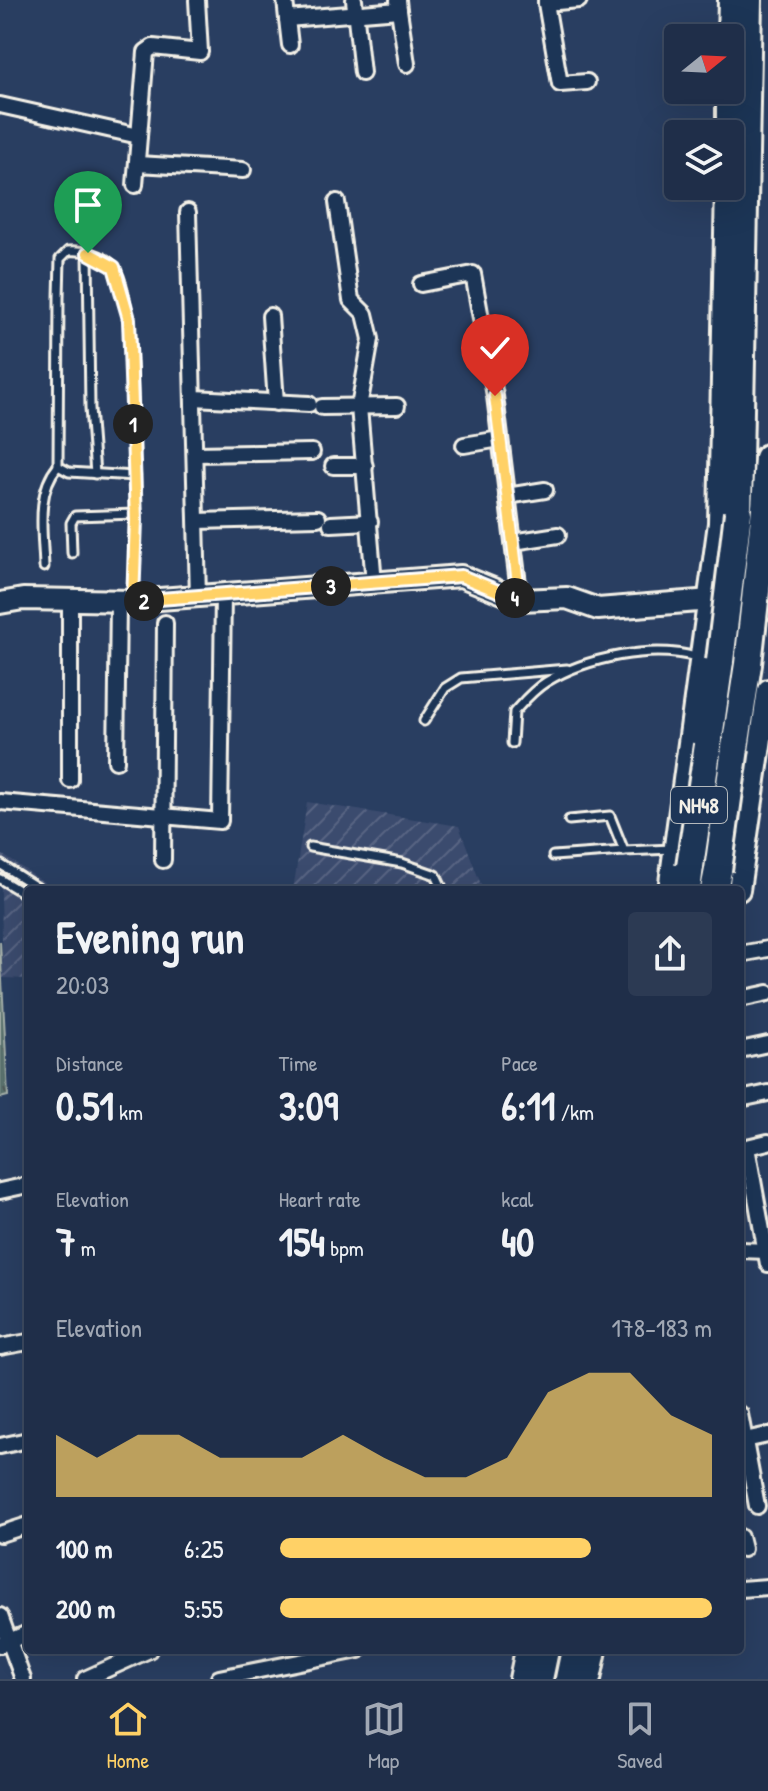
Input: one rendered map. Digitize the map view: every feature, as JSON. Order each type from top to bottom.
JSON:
[{"type":"highway","name":"NH48","points":[[688,886],[727,616],[738,513],[748,0]]},
{"type":"highway","name":"NH48","points":[[715,886],[754,618],[768,458]]},
{"type":"highway","points":[[539,1679],[544,1654]]},
{"type":"highway","points":[[569,1679],[574,1654]]},
{"type":"street","points":[[135,185],[146,52],[153,47],[200,52],[197,0]]},
{"type":"street","points":[[285,0],[290,45]]},
{"type":"street","points":[[579,0],[546,2],[560,84],[587,82]]},
{"type":"street","points":[[728,24],[729,0]]},
{"type":"street","points":[[287,19],[354,7],[398,5],[407,64]]},
{"type":"street","points":[[354,7],[362,73]]},
{"type":"street","points":[[0,105],[139,136]]},
{"type":"street","points":[[137,164],[243,170]]},
{"type":"street","points":[[670,886],[711,600],[720,491],[726,200]]},
{"type":"street","points":[[337,202],[351,300],[365,314],[371,339],[359,407],[374,583]]},
{"type":"street","points":[[188,212],[198,596]]},
{"type":"street","points":[[421,284],[473,274],[500,439],[520,600]]},
{"type":"street","points":[[270,316],[276,403]]},
{"type":"street","points":[[194,398],[359,407],[397,406]]},
{"type":"street","points":[[464,445],[500,439]]},
{"type":"street","points":[[196,454],[312,452]]},
{"type":"street","points":[[333,466],[365,466]]},
{"type":"street","points":[[507,496],[545,490]]},
{"type":"street","points":[[197,521],[370,522]]},
{"type":"street","points":[[513,542],[558,535]]},
{"type":"street","points":[[0,603],[23,599],[126,602],[461,576],[520,600],[567,598],[598,609],[711,600],[768,608]]},
{"type":"street","points":[[0,802],[220,821],[223,594]]},
{"type":"street","points":[[70,600],[70,780]]},
{"type":"street","points":[[116,761],[126,602]]},
{"type":"street","points":[[163,860],[165,623]]},
{"type":"street","points":[[740,886],[764,751],[767,710]]},
{"type":"street","points":[[682,802],[750,818]]},
{"type":"street","points":[[744,953],[768,949]]},
{"type":"street","points":[[744,998],[768,993]]},
{"type":"street","points":[[744,1049],[768,1044]]},
{"type":"street","points":[[744,1098],[768,1093]]},
{"type":"street","points":[[744,1251],[767,1256],[747,1147],[768,1142]]},
{"type":"street","points":[[0,1191],[24,1186]]},
{"type":"street","points":[[0,1347],[24,1343]]},
{"type":"street","points":[[744,1441],[768,1435]]},
{"type":"street","points":[[0,1446],[24,1441]]},
{"type":"street","points":[[744,1446],[761,1487],[757,1506]]},
{"type":"street","points":[[0,1534],[24,1526]]},
{"type":"street","points":[[744,1589],[768,1587]]},
{"type":"street","points":[[0,1616],[5,1643],[23,1679]]},
{"type":"street","points":[[5,1643],[24,1635]]},
{"type":"street","points":[[85,1679],[140,1654]]},
{"type":"street","points":[[219,1678],[339,1654]]},
{"type":"street","points":[[520,1679],[525,1654]]},
{"type":"street","points":[[590,1679],[595,1654]]},
{"type":"lane","points":[[44,567],[42,502],[50,476],[58,466],[60,259],[68,251],[88,253],[114,267],[129,319],[136,514],[126,602]]},
{"type":"lane","points":[[88,253],[90,408],[95,474]]},
{"type":"lane","points":[[58,466],[69,472],[135,476]]},
{"type":"lane","points":[[72,553],[71,523],[75,516],[136,514]]},
{"type":"lane","points":[[424,721],[445,688],[461,678],[573,669],[659,653],[684,654],[702,659]]},
{"type":"lane","points":[[512,743],[514,712],[544,683],[573,669]]},
{"type":"lane","points":[[569,820],[610,816],[624,851]]},
{"type":"lane","points":[[310,847],[402,863],[436,875],[441,886]]},
{"type":"lane","points":[[553,856],[675,848]]},
{"type":"lane","points":[[0,864],[35,886]]},
{"type":"lane","points":[[0,879],[24,894]]},
{"type":"shaded area","points":[[307,802],[459,826],[482,886],[294,886]]},
{"type":"shaded area","points":[[0,853],[48,885],[62,886],[24,886],[24,979],[3,978]]},
{"type":"green space","points":[[0,941],[8,1096],[0,1098]]},
{"type":"route","points":[[88,253],[114,267],[129,319],[136,520],[133,601],[461,576],[520,600],[495,396]]}]
